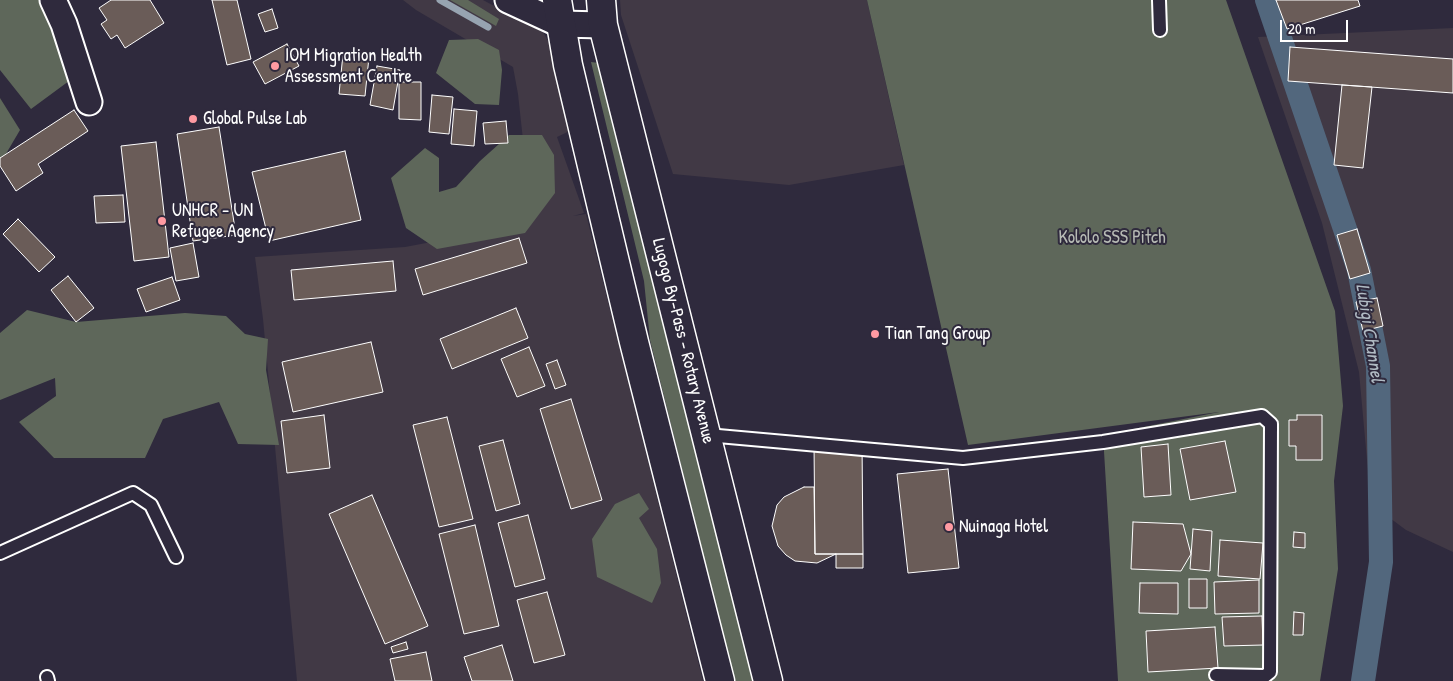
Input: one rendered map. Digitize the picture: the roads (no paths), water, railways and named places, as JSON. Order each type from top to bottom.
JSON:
[{"type":"main road","points":[[558,12],[568,65],[657,438],[720,681]]},
{"type":"main road","name":"Lugogo By-Pass - Rotary Avenue","points":[[602,13],[768,681]]},
{"type":"street","points":[[53,0],[64,24],[88,102]]},
{"type":"street","points":[[508,0],[558,12],[602,13]]},
{"type":"lane","points":[[1159,0],[1160,30]]},
{"type":"lane","points":[[707,435],[963,458],[1103,442],[1262,416],[1271,424],[1270,672],[1265,676],[1216,675]]},
{"type":"lane","points":[[0,553],[133,493],[151,505],[176,557]]},
{"type":"waterway","points":[[440,0],[488,27]]},
{"type":"waterway","name":"Lubigi Channel","points":[[1267,0],[1359,270],[1378,366],[1381,562],[1363,681]]},
{"type":"place","name":"IOM Migration Health Assessment Centre","points":[[275,66]]},
{"type":"place","name":"Global Pulse Lab","points":[[193,119]]},
{"type":"place","name":"UNHCR - UN Refugee Agency","points":[[162,221]]},
{"type":"place","name":"Tian Tang Group","points":[[875,334]]},
{"type":"place","name":"Nuinaga Hotel","points":[[949,527]]},
{"type":"park label","name":"Kololo SSS Pitch","points":[[1112,238]]}]
